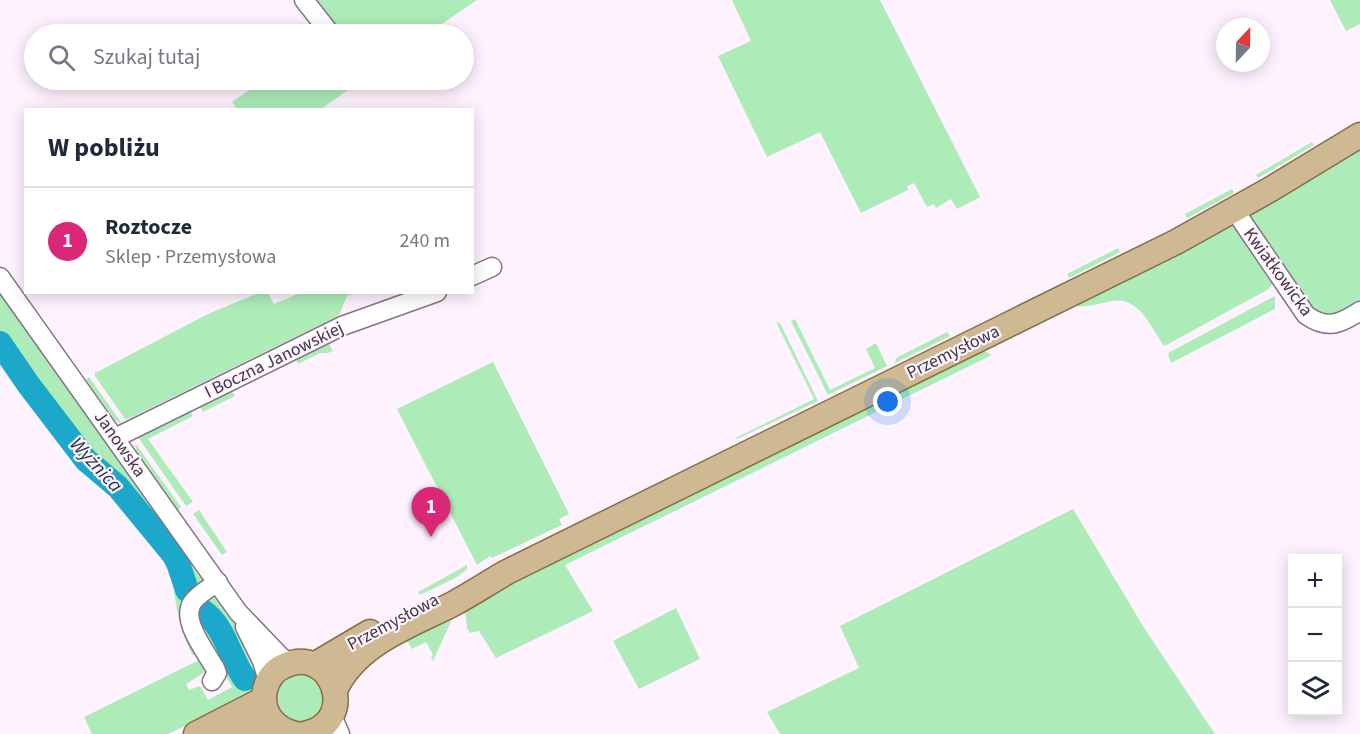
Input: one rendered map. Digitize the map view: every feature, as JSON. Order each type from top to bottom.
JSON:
[{"type":"main road","name":"Przemysłowa","points":[[335,690],[344,672],[375,644],[507,572],[1112,274],[1234,210],[1360,135]]},
{"type":"main road","name":"Przemysłowa","points":[[314,665],[416,606],[479,580],[507,572]]},
{"type":"main road","points":[[296,734],[284,731],[268,716],[266,690],[275,672],[290,663],[303,662],[324,671],[331,680],[336,701],[336,725],[322,727],[304,734]]},
{"type":"main road","points":[[196,734],[266,690]]},
{"type":"main road","points":[[221,734],[274,723]]},
{"type":"street","points":[[304,0],[323,24]]},
{"type":"street","name":"Kwiatkowicka","points":[[1234,210],[1306,315],[1323,324],[1333,324],[1342,322],[1360,311]]},
{"type":"street","points":[[474,275],[492,267]]},
{"type":"street","name":"Janowska","points":[[0,277],[238,612],[262,661],[266,690]]},
{"type":"street","name":"I Boczna Janowskiej","points":[[115,438],[342,326],[431,294]]},
{"type":"street","points":[[212,681],[217,673],[189,622],[188,613],[194,600],[218,582]]},
{"type":"street","name":"Janowska","points":[[238,612],[280,656],[290,663]]},
{"type":"green space","points":[[307,0],[477,0],[442,24],[327,24]]},
{"type":"green space","points":[[732,0],[880,0],[980,197],[957,209],[951,199],[936,208],[934,204],[927,207],[914,183],[907,186],[908,190],[861,213],[820,132],[767,157],[718,56],[751,41]]},
{"type":"green space","points":[[1330,0],[1360,0],[1360,24],[1346,31]]},
{"type":"green space","points":[[249,90],[348,90],[322,108],[236,108],[232,102]]},
{"type":"green space","points":[[1312,142],[1314,145],[1258,178],[1256,175]]},
{"type":"green space","points":[[1360,146],[1360,306],[1346,315],[1317,317],[1248,215]]},
{"type":"green space","points":[[1232,189],[1234,193],[1187,218],[1185,214]]},
{"type":"green space","points":[[1231,226],[1236,226],[1274,283],[1267,290],[1170,343],[1164,346],[1143,314],[1130,303],[1112,301],[1089,306],[1075,306],[1077,302]]},
{"type":"green space","points":[[1118,248],[1120,252],[1069,278],[1067,274]]},
{"type":"green space","points":[[0,294],[180,547],[178,551],[174,553],[118,485],[88,459],[29,383],[0,341]]},
{"type":"green space","points":[[256,294],[269,294],[274,304],[298,294],[352,294],[347,296],[336,317],[125,419],[95,373],[208,314]]},
{"type":"green space","points":[[1275,296],[1275,309],[1171,363],[1168,354],[1170,352]]},
{"type":"green space","points":[[795,319],[830,390],[875,368],[866,349],[876,343],[887,366],[828,395],[791,321]]},
{"type":"green space","points":[[776,322],[780,323],[818,401],[737,439],[814,399]]},
{"type":"green space","points":[[947,332],[950,336],[895,363],[896,358]]},
{"type":"green space","points":[[327,340],[333,351],[320,353],[298,364],[294,356]]},
{"type":"green space","points":[[981,349],[992,355],[565,565],[593,611],[496,658],[479,631],[470,633],[467,628],[465,607],[562,556]]},
{"type":"green space","points":[[493,362],[569,514],[559,519],[562,525],[492,558],[490,556],[477,565],[397,409]]},
{"type":"green space","points":[[89,377],[123,425],[115,420],[86,380]]},
{"type":"green space","points":[[230,389],[235,396],[203,412],[200,406]]},
{"type":"green space","points":[[189,409],[193,416],[148,439],[193,502],[186,506],[138,435]]},
{"type":"green space","points":[[135,443],[181,507],[178,510],[136,450]]},
{"type":"green space","points":[[1073,509],[1146,631],[1215,734],[780,734],[767,712],[859,668],[840,626]]},
{"type":"green space","points":[[199,510],[227,552],[222,555],[193,514]]},
{"type":"green space","points":[[185,555],[203,581],[200,590],[197,650],[193,656],[180,623],[171,565],[162,569]]},
{"type":"green space","points":[[467,565],[467,569],[457,577],[420,595],[418,592]]},
{"type":"green space","points":[[212,594],[238,627],[256,663],[258,678],[253,691],[241,700],[168,734],[92,734],[84,717],[199,660],[207,671],[186,684],[189,690],[200,686],[208,700],[232,687],[196,627],[194,608]]},
{"type":"green space","points":[[676,608],[700,659],[639,689],[613,641]]},
{"type":"green space","points":[[453,617],[433,661],[431,657],[433,655],[426,642],[412,649],[404,635]]},
{"type":"green space","points":[[296,670],[320,679],[325,705],[315,719],[298,724],[278,715],[274,687]]},
{"type":"waterway","name":"Wyżnica","points":[[0,343],[86,460],[118,487],[173,554],[187,590]]},
{"type":"waterway","name":"Wyżnica","points":[[204,612],[217,626],[245,679]]},
{"type":"place","name":"Roztocze","points":[[431,537]]}]
